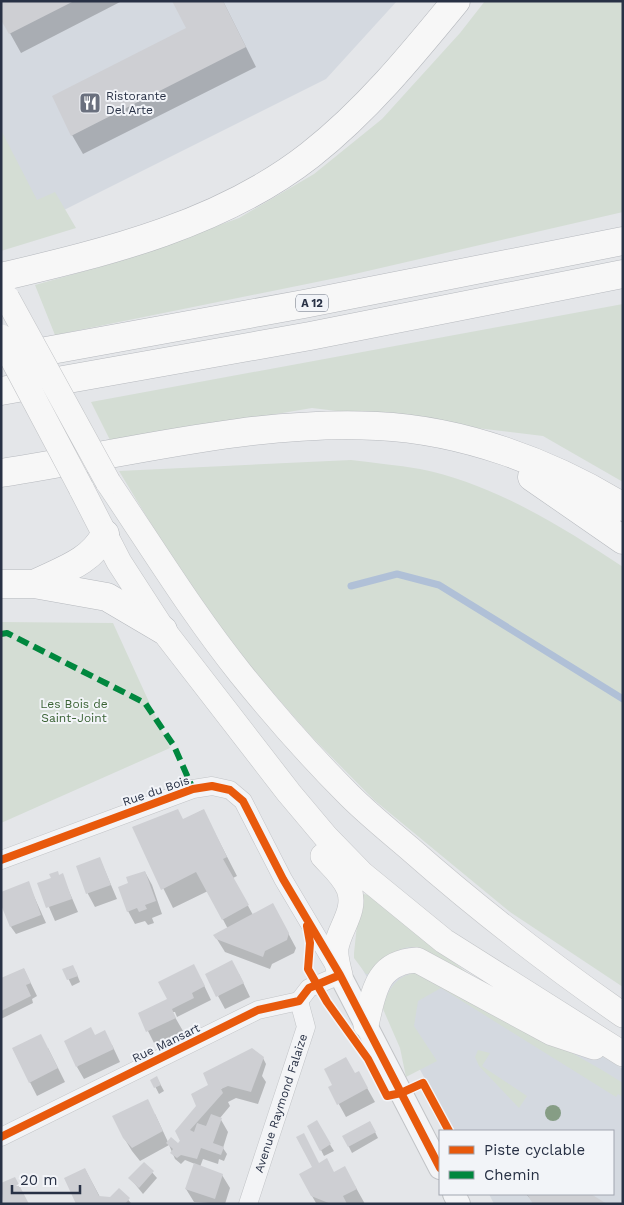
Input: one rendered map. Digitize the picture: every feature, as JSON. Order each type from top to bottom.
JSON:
[{"type":"highway","points":[[3,287],[135,242],[227,206],[267,184],[309,155],[380,91],[450,7]]},
{"type":"highway","name":"A 12","points":[[1,359],[304,304],[623,241]]},
{"type":"highway","points":[[1,391],[310,336],[623,274]]},
{"type":"highway","points":[[1,473],[148,446],[299,428],[378,426],[457,438],[538,464],[623,507]]},
{"type":"highway","points":[[457,438],[539,481],[623,540]]},
{"type":"highway","points":[[34,584],[85,558],[99,547],[105,534]]},
{"type":"highway","points":[[1,584],[34,584],[107,597],[163,630]]},
{"type":"main road","points":[[3,287],[108,482],[187,602],[241,674],[321,767],[350,797],[462,895],[538,954],[623,1014]]},
{"type":"main road","points":[[1,338],[119,562],[163,630],[289,793],[326,836],[362,874],[444,941],[623,1056]]},
{"type":"main road","points":[[105,534],[122,503]]},
{"type":"main road","points":[[289,793],[310,842],[343,879],[350,890],[351,904],[348,918],[341,930],[336,950],[340,975]]},
{"type":"main road","points":[[366,1025],[377,982],[403,961],[418,960],[552,1033],[623,1056]]},
{"type":"street","name":"Rue du Bois","points":[[1,860],[193,789],[212,786],[230,790],[243,801],[283,880],[340,975]]},
{"type":"street","points":[[300,1001],[309,988],[340,975],[439,1166]]},
{"type":"street","name":"Rue Mansart","points":[[1,1137],[258,1010],[300,1001]]},
{"type":"street","name":"Avenue Raymond Falaize","points":[[248,1204],[306,1027],[300,1001]]},
{"type":"shaded area","points":[[1,1],[397,1],[326,79],[10,237],[1,222]]},
{"type":"shaded area","points":[[365,895],[468,975],[623,1069],[623,1204],[494,1204],[490,1195],[614,1195],[614,1130],[454,1130],[356,958]]},
{"type":"green space","points":[[485,1],[623,1],[623,212],[346,276],[55,335],[35,285],[117,262],[239,218],[314,174],[382,119],[460,33]]},
{"type":"green space","points":[[1,130],[37,200],[55,192],[76,228],[1,251]]},
{"type":"green space","points":[[623,304],[623,482],[543,436],[312,408],[111,442],[91,402]]},
{"type":"green space","points":[[351,460],[420,469],[474,485],[526,508],[576,536],[623,567],[623,987],[510,912],[374,800],[311,736],[230,644],[189,587],[119,471]]},
{"type":"green space","name":"Les Bois de Saint-Joint","points":[[1,622],[113,623],[170,748],[1,823]]},
{"type":"green space","points":[[364,894],[368,895],[469,974],[466,976],[416,947],[409,947],[396,951],[384,959],[369,974],[366,974],[354,958],[360,897]]},
{"type":"green space","points":[[414,973],[459,989],[602,1070],[623,1083],[623,1097],[618,1094],[616,1097],[441,988],[418,1001],[414,1026],[437,1061],[406,1077],[400,1048],[383,1009],[387,996],[397,981]]},
{"type":"green space","points":[[478,1050],[490,1053],[482,1066],[527,1096],[519,1108],[479,1066],[475,1057]]},
{"type":"building","points":[[1,1],[74,1],[9,34],[1,20]]},
{"type":"building","points":[[172,1],[223,1],[246,47],[71,136],[52,96],[186,28]]},
{"type":"building","points":[[178,809],[183,819],[204,809],[227,857],[223,859],[249,905],[222,920],[196,872],[161,890],[132,827]]},
{"type":"building","points":[[100,857],[111,885],[86,894],[76,866]]},
{"type":"building","points":[[58,871],[59,875],[63,873],[72,899],[46,908],[37,883],[51,878],[49,874]]},
{"type":"building","points":[[145,871],[156,901],[145,905],[147,909],[139,912],[137,908],[127,912],[118,887],[128,883],[126,877]]},
{"type":"building","points":[[29,881],[41,915],[10,927],[1,905],[1,892]]},
{"type":"building","points":[[273,903],[289,933],[287,940],[265,951],[263,957],[216,939],[213,935]]},
{"type":"building","points":[[232,960],[244,983],[216,997],[205,974]]},
{"type":"building","points":[[194,964],[205,986],[192,993],[194,998],[172,1009],[176,1018],[146,1032],[138,1013],[167,999],[158,982]]},
{"type":"building","points":[[73,965],[78,976],[67,980],[62,969]]},
{"type":"building","points":[[24,968],[31,983],[26,985],[31,996],[1,1011],[1,978]]},
{"type":"building","points":[[91,1027],[95,1035],[105,1030],[114,1049],[76,1067],[64,1041]]},
{"type":"building","points":[[41,1034],[58,1068],[29,1083],[12,1048]]},
{"type":"building","points":[[252,1048],[264,1057],[251,1092],[228,1086],[221,1089],[223,1093],[190,1130],[194,1132],[197,1123],[206,1126],[211,1114],[222,1118],[213,1143],[224,1147],[221,1155],[201,1148],[197,1159],[181,1155],[177,1158],[170,1153],[173,1149],[166,1143],[171,1137],[178,1143],[180,1141],[175,1131],[196,1106],[191,1094],[208,1085],[203,1073]]},
{"type":"building","points":[[346,1057],[355,1073],[359,1071],[368,1088],[337,1105],[328,1087],[332,1085],[324,1069]]},
{"type":"building","points":[[157,1076],[161,1085],[154,1088],[150,1080]]},
{"type":"building","points":[[148,1099],[163,1131],[132,1148],[123,1138],[112,1116]]},
{"type":"building","points":[[317,1120],[331,1144],[320,1151],[307,1126]]},
{"type":"building","points":[[370,1121],[376,1132],[348,1147],[342,1136]]},
{"type":"building","points":[[304,1133],[319,1163],[327,1158],[334,1172],[345,1166],[357,1189],[343,1196],[347,1204],[331,1204],[311,1196],[299,1174],[312,1167],[296,1137]]},
{"type":"building","points":[[144,1162],[154,1171],[139,1188],[128,1178]]},
{"type":"building","points":[[194,1163],[223,1174],[215,1199],[185,1189]]},
{"type":"building","points":[[85,1168],[99,1196],[110,1197],[119,1188],[130,1198],[125,1204],[76,1204],[64,1178]]},
{"type":"building","points":[[15,1177],[29,1204],[3,1204],[1,1183]]},
{"type":"building","points":[[528,1195],[593,1195],[607,1204],[533,1204]]},
{"type":"waterway","points":[[351,586],[397,574],[439,585],[623,699]]},
{"type":"marked path","points":[[1,634],[7,633],[145,703],[174,746],[193,789]]},
{"type":"cycle path","points":[[1,860],[193,789],[212,786],[230,790],[243,801],[283,879],[340,975],[439,1166]]},
{"type":"cycle path","points":[[307,926],[310,943],[308,969],[327,1002],[368,1059],[387,1096],[401,1093],[423,1083],[448,1130]]},
{"type":"cycle path","points":[[1,1137],[258,1010],[299,1001],[309,988],[340,975]]},
{"type":"place","name":"Ristorante Del Arte","points":[[90,103]]}]
